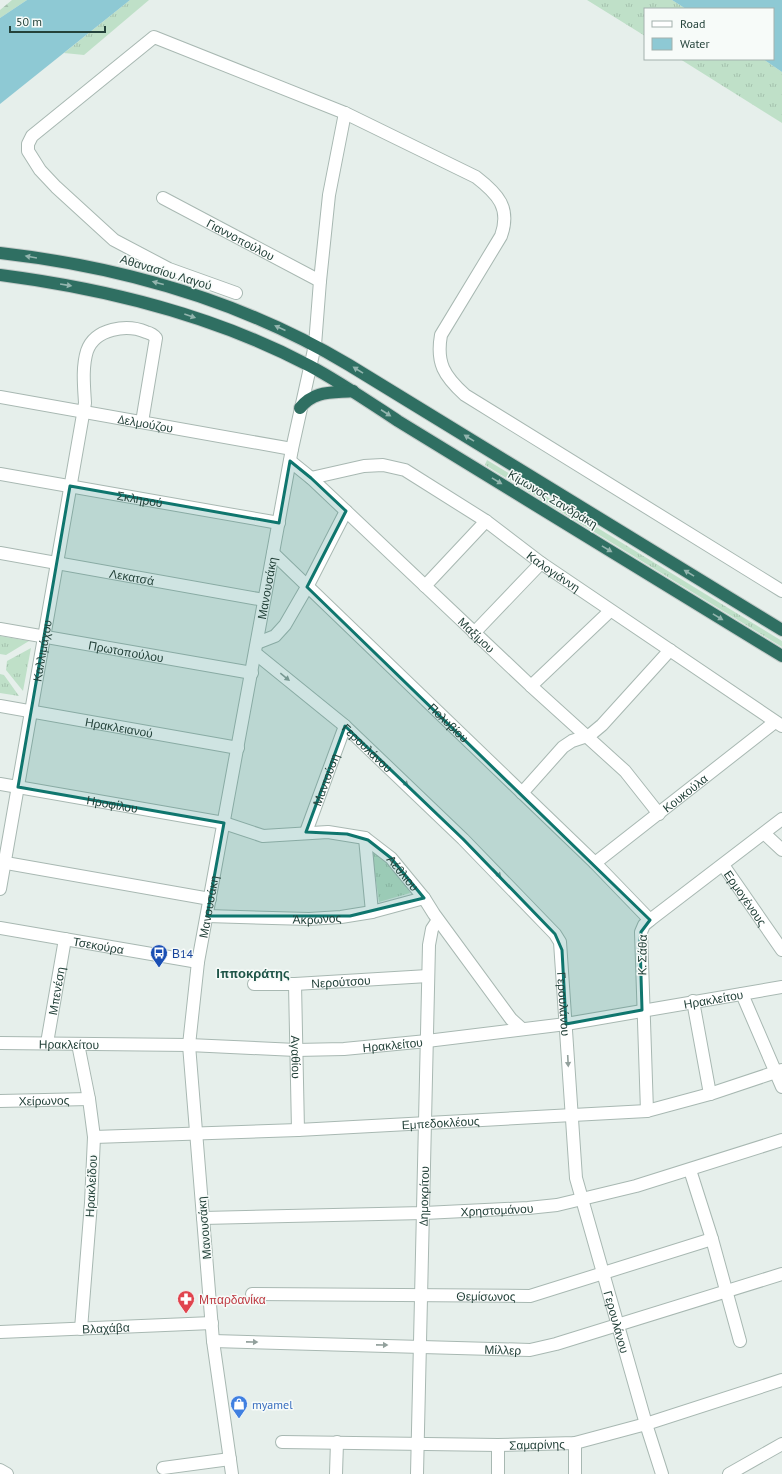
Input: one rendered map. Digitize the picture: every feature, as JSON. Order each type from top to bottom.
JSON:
[{"type":"highway","name":"Αθανασίου Λαγού","points":[[0,253],[111,270],[162,284],[237,310],[280,327],[315,345]]},
{"type":"highway","points":[[0,275],[106,292],[156,305],[213,324],[272,348],[310,366]]},
{"type":"highway","name":"Κίμωνος Σανδράκη","points":[[315,345],[782,630]]},
{"type":"highway","name":"Κίμωνος Σανδράκη","points":[[310,366],[353,391],[782,656]]},
{"type":"highway","points":[[300,408],[312,397],[321,393],[353,391]]},
{"type":"street","points":[[236,294],[169,269],[114,240],[56,187],[40,170],[28,151],[31,137],[154,37],[345,113],[476,177],[492,190],[502,204],[505,223],[501,236],[442,335],[438,352],[450,382],[465,395],[782,591]]},
{"type":"street","name":"Μανουσάκη","points":[[232,1474],[213,1341],[189,1045],[198,962],[292,449],[315,345],[329,195],[345,113]]},
{"type":"street","name":"Γιαννοπούλου","points":[[162,198],[320,281]]},
{"type":"street","name":"Καλλιμάχου","points":[[0,889],[2,863],[18,787],[85,403],[84,370],[88,350],[98,337],[107,332],[124,328],[137,328],[154,335],[156,338],[142,422]]},
{"type":"street","name":"Δελμούζου","points":[[0,398],[292,449]]},
{"type":"street","name":"Μαξίμου","points":[[290,461],[311,478],[474,633],[625,771],[659,814]]},
{"type":"street","name":"Καλογιάννη","points":[[311,478],[364,466],[383,466],[405,470],[486,521],[540,563],[778,724]]},
{"type":"street","name":"Σκληρού","points":[[0,474],[279,523]]},
{"type":"street","points":[[256,648],[280,631],[307,587],[346,511]]},
{"type":"street","points":[[425,586],[486,521]]},
{"type":"street","name":"Λεκατσά","points":[[0,553],[264,600]]},
{"type":"street","name":"Πολυβίου","points":[[273,553],[595,863],[650,920]]},
{"type":"street","points":[[474,633],[540,563]]},
{"type":"street","points":[[531,686],[610,611]]},
{"type":"street","name":"Πρωτοπούλου","points":[[0,629],[252,673]]},
{"type":"street","name":"Γερουλάνου","points":[[256,648],[345,726],[463,838],[555,934],[562,950],[576,1178],[581,1200],[646,1424],[662,1474]]},
{"type":"street","points":[[522,793],[563,748],[572,741],[586,736],[605,722],[670,650]]},
{"type":"street","name":"Ηρακλειανού","points":[[0,706],[238,748]]},
{"type":"street","name":"Κουκούλα","points":[[595,863],[778,724]]},
{"type":"street","name":"Μαντούση","points":[[306,832],[345,726]]},
{"type":"street","name":"Ηροφίλου","points":[[0,784],[224,823]]},
{"type":"street","name":"Κ. Σάθα","points":[[647,1111],[642,1010],[641,932],[650,920],[782,819]]},
{"type":"street","name":"Αέθλιου","points":[[224,823],[263,836],[306,832],[334,832],[364,838],[387,853],[424,898],[438,920],[511,1019],[521,1028]]},
{"type":"street","points":[[764,834],[782,850]]},
{"type":"street","points":[[364,838],[372,912]]},
{"type":"street","points":[[2,863],[210,899]]},
{"type":"street","name":"Ερμογένους","points":[[722,865],[782,950]]},
{"type":"street","name":"Άκρωνος","points":[[207,916],[309,919],[345,917],[372,912],[424,898]]},
{"type":"street","name":"Δημοκρίτου","points":[[417,1474],[428,1042],[429,939],[432,929],[438,920]]},
{"type":"street","name":"Τσεκούρα","points":[[0,928],[198,962]]},
{"type":"street","name":"Μπενέση","points":[[47,1043],[65,939]]},
{"type":"street","name":"Νερούτσου","points":[[254,984],[295,984],[428,976]]},
{"type":"street","name":"Αγαθίου","points":[[295,984],[298,1130]]},
{"type":"street","name":"Ηρακλείτου","points":[[0,1043],[189,1045],[296,1050],[344,1049],[428,1042],[521,1028],[566,1024],[693,1001],[782,987]]},
{"type":"street","points":[[742,994],[780,1072],[782,1087]]},
{"type":"street","points":[[693,1001],[710,1094]]},
{"type":"street","name":"Ηρακλείδου","points":[[78,1044],[89,1099],[94,1137],[91,1203],[81,1329]]},
{"type":"street","name":"Εμπεδοκλέους","points":[[94,1137],[196,1135],[647,1111],[710,1094],[780,1072]]},
{"type":"street","name":"Χείρωνος","points":[[0,1101],[89,1099]]},
{"type":"street","name":"Χρηστομάνου","points":[[203,1218],[424,1212],[528,1208],[557,1205],[636,1186],[782,1140]]},
{"type":"street","points":[[690,1170],[712,1239],[740,1341]]},
{"type":"street","name":"Θεμίσωνος","points":[[252,1294],[530,1296],[712,1239]]},
{"type":"street","name":"Μίλλερ","points":[[213,1341],[530,1350],[549,1346],[782,1274]]},
{"type":"street","name":"Βλαχάβα","points":[[0,1332],[212,1323]]},
{"type":"street","name":"Σαμαρίνης","points":[[282,1442],[498,1445],[575,1443],[646,1424],[782,1380]]},
{"type":"street","points":[[336,1474],[337,1442]]},
{"type":"street","points":[[575,1443],[575,1474]]},
{"type":"street","points":[[729,1474],[782,1444]]},
{"type":"street","points":[[498,1445],[498,1474]]},
{"type":"street","points":[[163,1468],[180,1470],[230,1459]]},
{"type":"street","points":[[0,1470],[8,1474]]},
{"type":"highlighted area","points":[[290,461],[311,478],[346,511],[307,587],[650,920],[641,932],[640,941],[642,1010],[566,1024],[562,950],[555,934],[463,839],[345,726],[306,832],[347,834],[368,840],[391,858],[424,898],[350,916],[207,916],[224,823],[18,787],[70,486],[279,523]]},
{"type":"green space","points":[[12,0],[27,0],[0,18],[0,10]]},
{"type":"green space","points":[[130,0],[149,0],[84,55],[64,53]]},
{"type":"green space","points":[[587,0],[672,0],[684,8],[644,8],[644,35]]},
{"type":"green space","points":[[682,60],[764,60],[782,72],[782,123]]},
{"type":"green space","points":[[487,460],[782,641],[782,647],[485,465]]},
{"type":"green space","points":[[0,636],[29,641],[6,655],[0,654]]},
{"type":"green space","points":[[31,648],[23,691],[6,670],[7,661]]},
{"type":"green space","points":[[0,674],[4,675],[19,696],[0,693]]},
{"type":"green space","points":[[372,852],[377,854],[394,869],[410,893],[379,902]]},
{"type":"water","points":[[27,0],[130,0],[0,104],[0,18]]},
{"type":"water","points":[[672,0],[782,0],[782,72],[764,60],[774,60],[774,8],[684,8]]},
{"type":"place","name":"Β14","points":[[159,968]]},
{"type":"place","name":"Μπαρδανίκα","points":[[186,1314]]},
{"type":"place","name":"myamel","points":[[239,1419]]},
{"type":"district","name":"Ιπποκράτης","points":[[253,973]]}]
